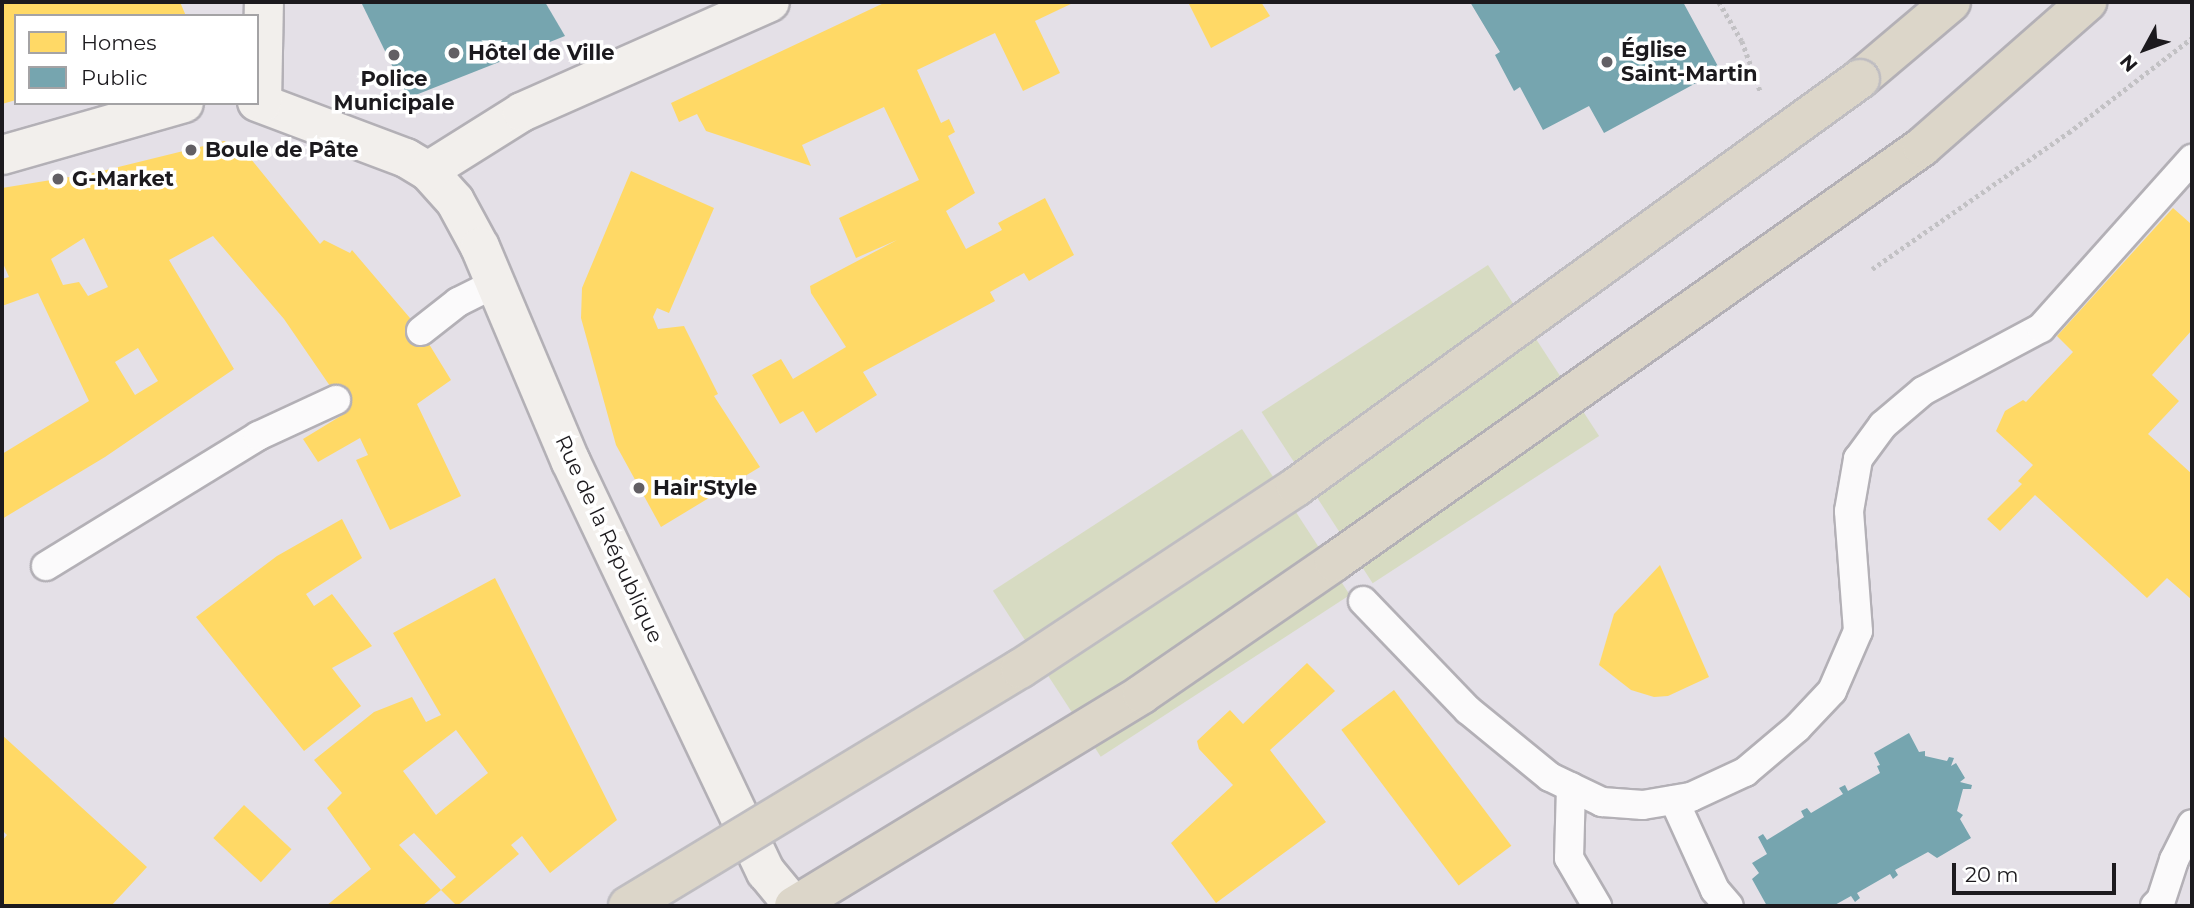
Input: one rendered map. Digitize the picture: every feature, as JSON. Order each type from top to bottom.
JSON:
[{"type":"highway","points":[[628,906],[1020,669],[1296,487],[1860,79],[1951,2]]},
{"type":"highway","points":[[794,906],[1142,694],[1346,555],[1922,147],[2087,2]]},
{"type":"street","points":[[264,2],[260,102],[406,158],[428,171],[523,112],[769,2]]},
{"type":"street","points":[[2,155],[177,105]]},
{"type":"street","name":"Rue de la République","points":[[428,171],[455,201],[496,283],[571,462],[766,872],[794,906]]},
{"type":"lane","points":[[1363,601],[1468,710],[1550,777],[1602,802],[1643,805],[1691,797],[1745,772],[1797,728],[1832,691],[1858,631],[1856,566],[1849,511],[1858,459],[1882,425],[1923,391],[2040,328],[2192,159]]},
{"type":"lane","points":[[421,331],[458,302],[496,283]]},
{"type":"lane","points":[[46,566],[258,436],[336,400]]},
{"type":"lane","points":[[1571,787],[1569,858],[1597,906]]},
{"type":"lane","points":[[1674,800],[1715,890],[1729,906]]},
{"type":"lane","points":[[2155,906],[2161,900],[2174,860],[2192,824]]},
{"type":"path","points":[[1720,2],[1742,41],[1763,98]]},
{"type":"path","points":[[1872,269],[2068,133],[2192,38]]},
{"type":"green space","points":[[1488,265],[1599,436],[1373,583],[1262,412]]},
{"type":"green space","points":[[1242,429],[1350,595],[1101,757],[993,591]]},
{"type":"building: Homes","points":[[2,2],[180,2],[185,14],[14,14],[14,101],[2,104]]},
{"type":"building: Homes","points":[[886,2],[1075,2],[1035,21],[1060,73],[1023,91],[995,33],[917,70],[941,123],[949,119],[955,132],[948,136],[975,193],[946,211],[966,249],[1002,230],[998,223],[1045,198],[1074,255],[1029,281],[1024,273],[990,292],[995,301],[863,372],[877,395],[816,433],[803,411],[780,424],[752,375],[781,359],[793,379],[846,347],[811,293],[810,286],[897,240],[856,258],[839,218],[919,180],[884,107],[802,145],[811,166],[706,131],[697,114],[679,122],[671,103]]},
{"type":"building: Homes","points":[[1188,2],[1261,2],[1270,16],[1211,48]]},
{"type":"building: Homes","points":[[224,141],[242,148],[320,244],[324,240],[350,253],[352,250],[421,331],[451,380],[417,404],[461,496],[390,530],[356,460],[368,455],[360,438],[318,462],[303,439],[344,414],[330,386],[284,319],[213,236],[169,260],[234,369],[105,457],[2,519],[2,454],[89,401],[38,293],[2,306],[2,279],[9,277],[2,261],[2,188],[94,173]],"holes":[[[84,238],[108,287],[88,296],[79,282],[63,285],[51,259]],[[138,348],[158,381],[135,395],[115,362]]]},
{"type":"building: Homes","points":[[631,171],[714,208],[669,313],[657,308],[653,317],[658,329],[684,326],[718,394],[714,396],[760,467],[661,527],[616,445],[581,318],[582,288]]},
{"type":"building: Homes","points":[[2173,208],[2190,223],[2192,220],[2192,330],[2152,375],[2179,401],[2148,434],[2192,474],[2192,600],[2167,578],[2147,598],[2035,495],[2000,531],[1987,519],[2022,484],[2018,481],[2033,465],[1996,431],[2005,411],[2023,400],[2026,402],[2073,352],[2057,336]]},
{"type":"building: Homes","points":[[342,519],[362,558],[306,594],[314,606],[332,594],[372,646],[332,668],[361,706],[304,751],[196,617],[277,556]]},
{"type":"building: Homes","points":[[1660,565],[1709,677],[1668,696],[1654,697],[1631,690],[1599,665],[1614,614]]},
{"type":"building: Homes","points":[[495,578],[617,820],[550,873],[522,836],[511,845],[519,854],[457,906],[441,890],[422,906],[326,906],[371,869],[327,808],[342,793],[314,760],[374,712],[412,697],[426,722],[441,715],[393,633]],"holes":[[[456,730],[488,773],[436,815],[403,771]],[[414,833],[456,877],[441,890],[399,845]]]},
{"type":"building: Homes","points":[[1307,663],[1335,691],[1270,750],[1326,822],[1216,903],[1171,843],[1233,785],[1199,749],[1197,741],[1230,710],[1243,724]]},
{"type":"building: Homes","points":[[1394,690],[1511,846],[1459,885],[1341,730]]},
{"type":"building: Homes","points":[[2,735],[147,867],[111,906],[2,906],[2,841],[7,835],[2,830]]},
{"type":"building: Homes","points":[[244,805],[292,849],[261,882],[213,838]]},
{"type":"building: Public","name":"Hôtel de Ville","points":[[361,2],[545,2],[565,36],[408,98]]},
{"type":"building: Public","name":"Église Saint-Martin","points":[[1470,2],[1683,2],[1720,70],[1604,133],[1589,106],[1543,130],[1520,87],[1514,91],[1495,55],[1500,52]]},
{"type":"building: Public","points":[[1909,733],[1919,752],[1925,751],[1925,756],[1947,761],[1949,757],[1954,758],[1951,766],[1956,763],[1965,778],[1960,782],[1972,785],[1971,789],[1963,789],[1957,811],[1963,815],[1960,819],[1971,838],[1937,858],[1928,852],[1895,870],[1898,875],[1893,879],[1890,874],[1857,893],[1860,898],[1855,902],[1851,896],[1833,906],[1767,906],[1752,879],[1759,873],[1752,863],[1767,854],[1758,837],[1763,834],[1767,840],[1804,817],[1801,811],[1807,808],[1811,813],[1843,794],[1839,788],[1845,785],[1848,791],[1880,773],[1877,766],[1880,765],[1874,753]]},
{"type":"place","name":"Hôtel de Ville","points":[[454,53]]},
{"type":"place","name":"Police Municipale","points":[[394,55]]},
{"type":"place","name":"Église Saint-Martin","points":[[1607,62]]},
{"type":"place","name":"Boule de Pâte","points":[[191,150]]},
{"type":"place","name":"G-Market","points":[[58,179]]},
{"type":"place","name":"Hair'Style","points":[[639,488]]}]
